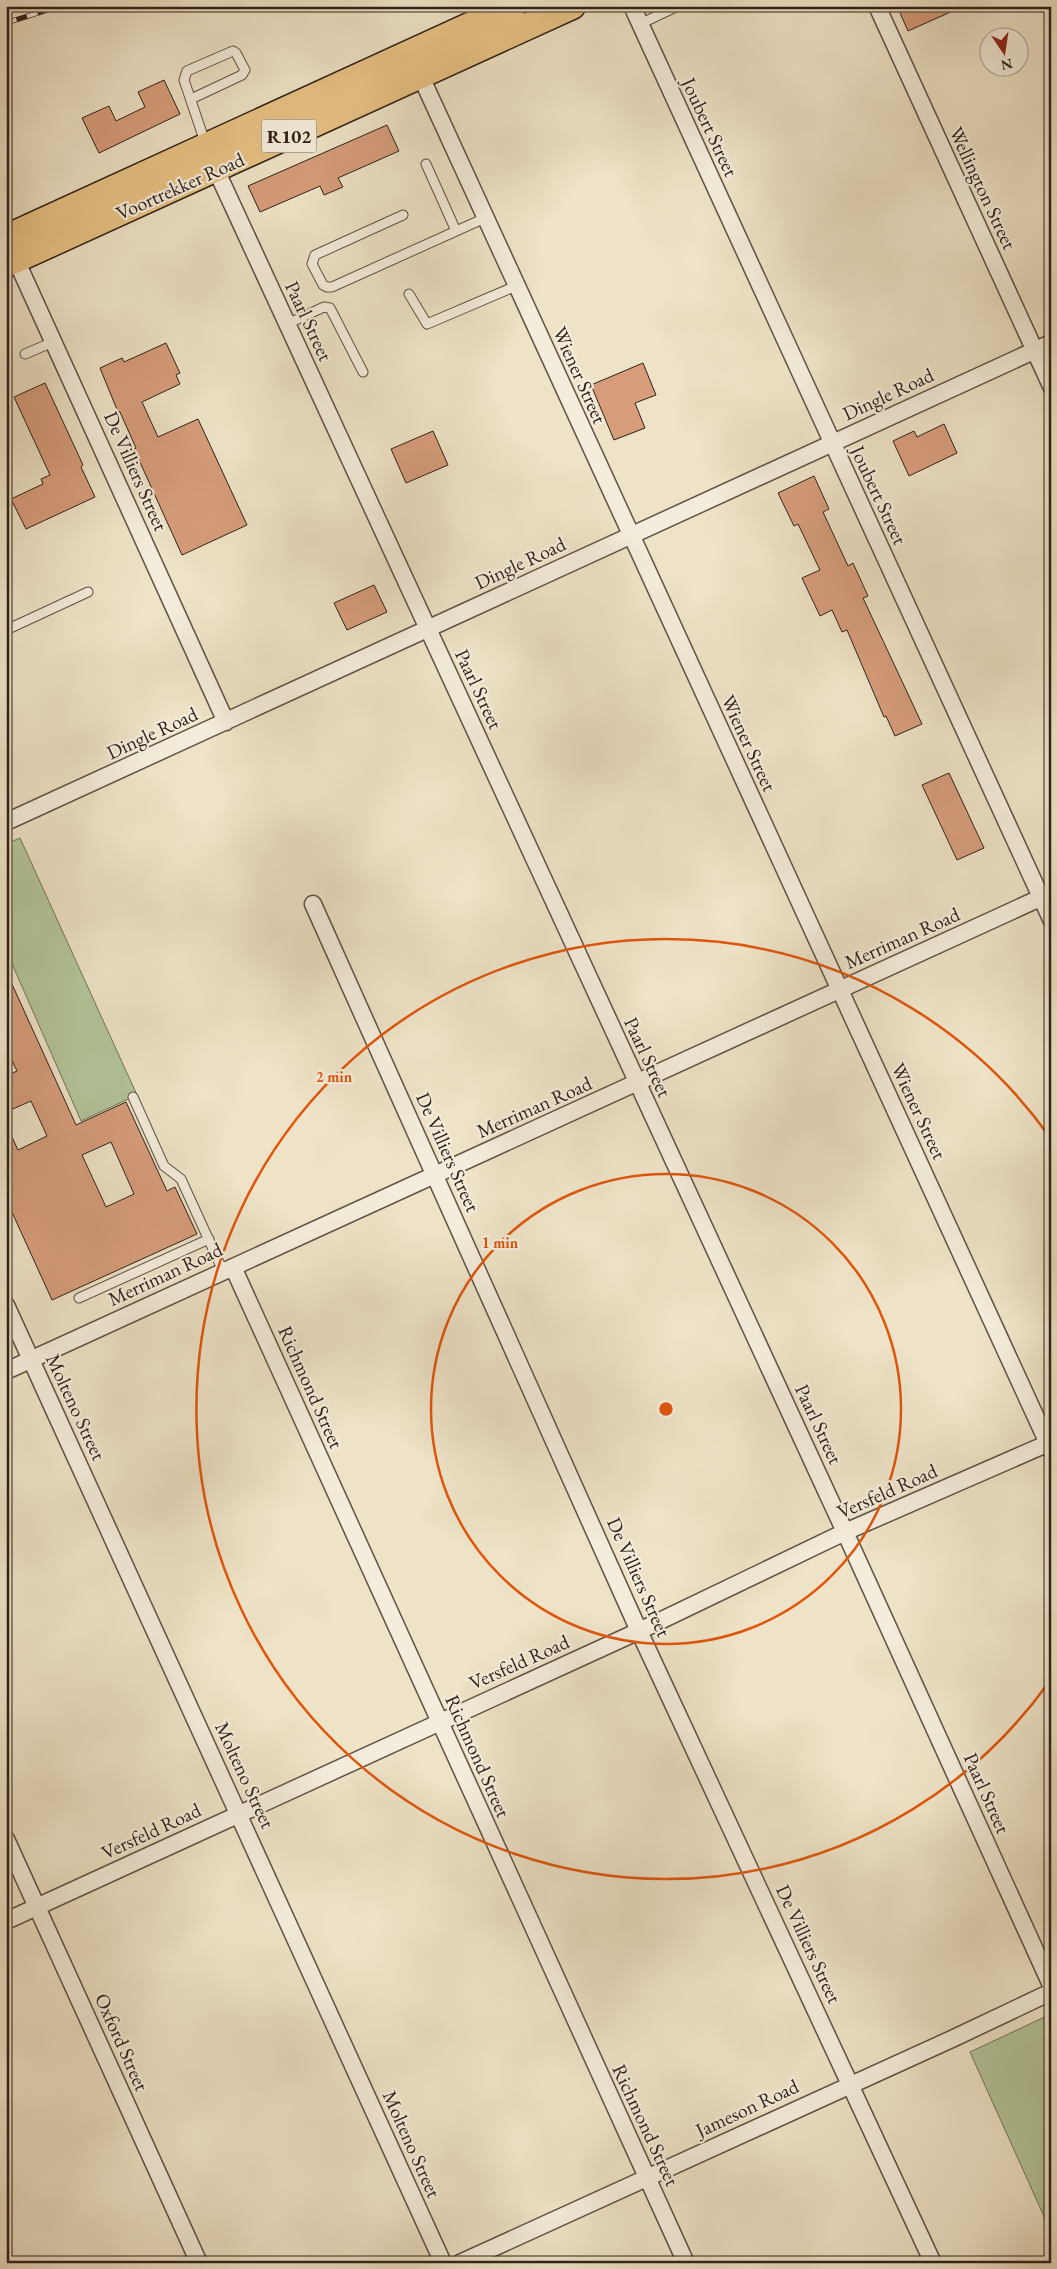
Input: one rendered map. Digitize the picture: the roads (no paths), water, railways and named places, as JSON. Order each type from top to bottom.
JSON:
[{"type":"main road","name":"Voortrekker Road","points":[[415,64],[513,6]]},
{"type":"main road","name":"Voortrekker Road","points":[[9,250],[415,64],[572,6]]},
{"type":"street","name":"Joubert Street","points":[[632,6],[832,443],[1046,896],[1051,919]]},
{"type":"street","name":"Wellington Street","points":[[877,6],[1051,386]]},
{"type":"street","name":"Wiener Street","points":[[415,64],[630,536],[1050,1445]]},
{"type":"street","name":"Paarl Street","points":[[211,158],[846,1532],[1051,1984]]},
{"type":"street","name":"De Villiers Street","points":[[9,250],[54,342],[226,722]]},
{"type":"street","name":"Dingle Road","points":[[6,822],[1051,342]]},
{"type":"street","name":"Merriman Road","points":[[6,1371],[1046,896]]},
{"type":"street","name":"De Villiers Street","points":[[313,904],[639,1631],[934,2263]]},
{"type":"street","name":"Richmond Street","points":[[228,1269],[439,1721],[686,2263]]},
{"type":"street","name":"Molteno Street","points":[[6,1305],[443,2263]]},
{"type":"street","name":"Versfeld Road","points":[[6,1922],[439,1721],[639,1631],[846,1532],[1050,1445]]},
{"type":"street","name":"Oxford Street","points":[[6,1838],[199,2263]]},
{"type":"street","name":"Jameson Road","points":[[460,2263],[1051,1992]]},
{"type":"lane","points":[[640,24],[678,6]]},
{"type":"lane","points":[[191,100],[242,75],[245,70],[236,53],[228,51],[187,71],[184,80],[211,158]]},
{"type":"lane","points":[[426,164],[456,231]]},
{"type":"lane","points":[[403,216],[315,255],[312,264],[323,285],[327,288],[332,287],[485,218]]},
{"type":"lane","points":[[409,294],[427,324],[516,286]]},
{"type":"lane","points":[[287,324],[324,307],[330,308],[362,372]]},
{"type":"lane","points":[[25,354],[54,342]]},
{"type":"lane","points":[[6,630],[88,592]]},
{"type":"lane","points":[[133,1098],[164,1166],[181,1179],[208,1239],[228,1269]]},
{"type":"lane","points":[[79,1298],[208,1239]]},
{"type":"railway","points":[[6,11],[21,6]]},
{"type":"railway","points":[[6,23],[60,6]]}]
